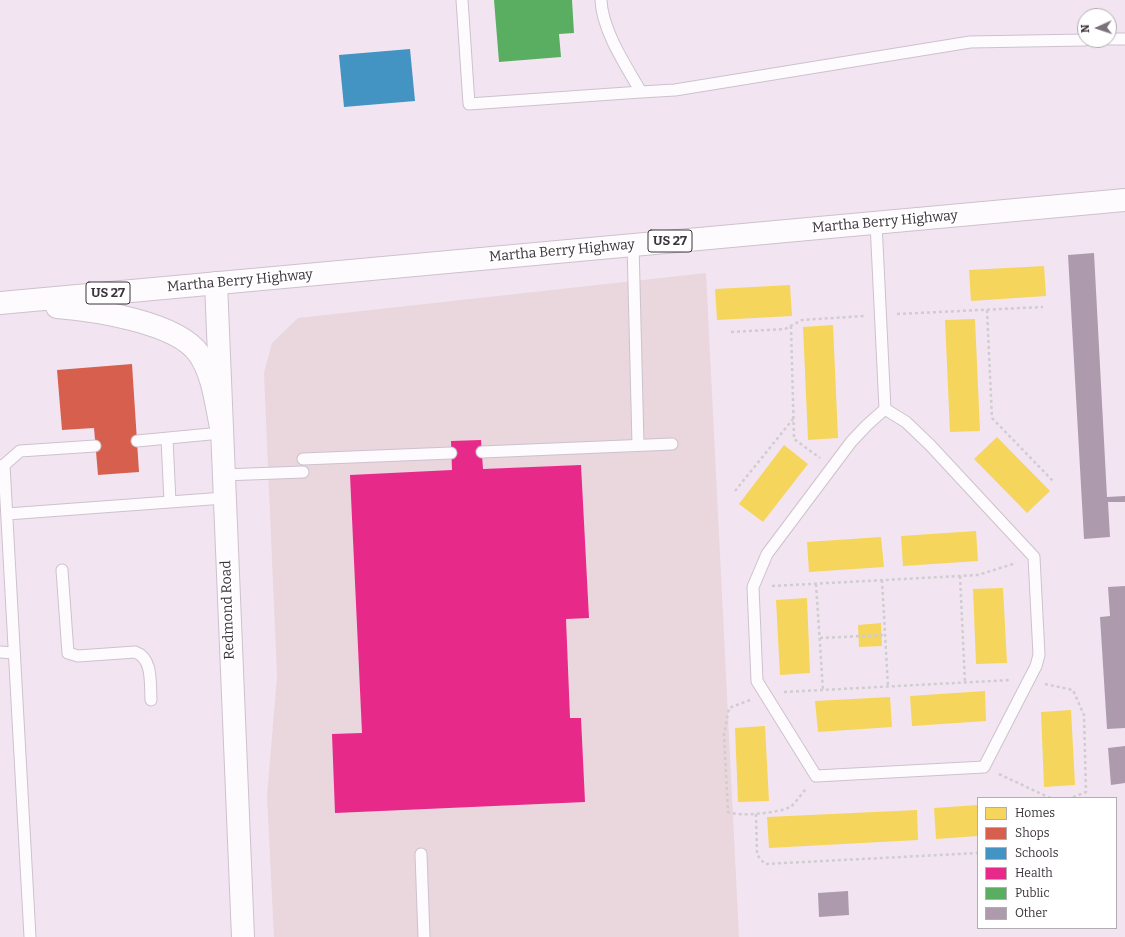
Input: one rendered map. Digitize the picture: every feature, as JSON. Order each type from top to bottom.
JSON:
[{"type":"main road","name":"Martha Berry Highway","points":[[0,303],[1125,200]]},
{"type":"main road","name":"Redmond Road","points":[[216,283],[243,937]]},
{"type":"main road","points":[[0,303],[59,307],[96,312],[167,330],[199,353],[206,366],[221,430]]},
{"type":"lane","points":[[462,0],[469,104],[675,90],[970,42],[1077,40]]},
{"type":"lane","points":[[601,0],[601,8],[606,25],[641,92]]},
{"type":"lane","points":[[876,223],[886,409]]},
{"type":"lane","points":[[633,244],[638,445]]},
{"type":"lane","points":[[886,409],[906,422],[930,445],[1034,557],[1039,655],[1036,666],[984,767],[816,776],[757,681],[753,587],[767,554],[832,468],[867,425],[886,409]]},
{"type":"lane","points":[[137,441],[167,439],[221,430]]},
{"type":"lane","points":[[167,439],[170,502]]},
{"type":"lane","points":[[482,452],[672,444]]},
{"type":"lane","points":[[30,937],[7,514],[2,466],[20,451],[95,446]]},
{"type":"lane","points":[[303,459],[452,453]]},
{"type":"lane","points":[[223,475],[303,472]]},
{"type":"lane","points":[[7,514],[224,498]]},
{"type":"lane","points":[[62,570],[68,653],[78,656],[135,652],[142,654],[149,668],[151,700]]},
{"type":"lane","points":[[0,652],[14,653]]},
{"type":"lane","points":[[421,854],[424,937]]},
{"type":"path","points":[[987,310],[992,418],[1054,481]]},
{"type":"path","points":[[791,326],[794,439],[832,468]]},
{"type":"path","points":[[735,491],[794,419]]},
{"type":"path","points":[[753,587],[978,575],[1034,557]]},
{"type":"path","points":[[960,576],[965,683]]},
{"type":"path","points":[[882,580],[888,687]]},
{"type":"path","points":[[816,584],[823,690]]},
{"type":"path","points":[[820,638],[885,635]]},
{"type":"path","points":[[780,693],[1028,680],[1073,690],[1084,715],[1086,792],[1074,797]]},
{"type":"path","points":[[751,699],[729,708],[724,735],[728,812],[735,815],[756,814],[790,807],[816,776]]},
{"type":"path","points":[[984,767],[1048,797]]},
{"type":"path","points":[[756,814],[757,855],[765,864],[977,853]]},
{"type":"shaded area","points":[[706,273],[739,937],[274,937],[267,796],[277,676],[264,373],[272,343],[298,318]]},
{"type":"building: Homes","points":[[1044,266],[1046,296],[971,301],[969,270]]},
{"type":"building: Homes","points":[[790,285],[792,316],[717,320],[715,289]]},
{"type":"building: Homes","points":[[975,319],[980,431],[950,432],[945,320]]},
{"type":"building: Homes","points":[[833,325],[838,438],[808,440],[803,327]]},
{"type":"building: Homes","points":[[997,437],[1050,491],[1027,513],[974,459]]},
{"type":"building: Homes","points":[[784,445],[808,464],[763,522],[739,504]]},
{"type":"building: Homes","points":[[976,531],[978,561],[903,566],[901,536]]},
{"type":"building: Homes","points":[[881,537],[884,567],[809,572],[807,542]]},
{"type":"building: Homes","points":[[1003,588],[1007,663],[976,664],[973,589]]},
{"type":"building: Homes","points":[[807,598],[810,673],[780,675],[776,600]]},
{"type":"building: Homes","points":[[881,623],[882,646],[859,647],[858,625]]},
{"type":"building: Homes","points":[[985,691],[986,721],[912,726],[910,696]]},
{"type":"building: Homes","points":[[890,697],[892,727],[818,732],[815,701]]},
{"type":"building: Homes","points":[[1071,710],[1075,785],[1044,787],[1041,712]]},
{"type":"building: Homes","points":[[765,726],[769,801],[738,802],[735,728]]},
{"type":"building: Homes","points":[[977,805],[977,836],[936,839],[934,808]]},
{"type":"building: Homes","points":[[917,810],[918,840],[769,848],[767,817]]},
{"type":"building: Shops","points":[[132,364],[139,472],[98,475],[94,428],[62,430],[57,370]]},
{"type":"building: Schools","points":[[410,49],[415,101],[344,107],[339,55]]},
{"type":"building: Health","points":[[481,440],[483,469],[581,465],[589,618],[566,619],[570,718],[581,718],[585,802],[335,813],[332,734],[362,733],[350,475],[452,470],[451,441]]},
{"type":"building: Public","points":[[494,0],[572,0],[574,33],[559,34],[561,57],[499,62]]},
{"type":"building: Other","points":[[1094,253],[1107,497],[1125,496],[1125,502],[1108,502],[1110,537],[1084,539],[1068,255]]},
{"type":"building: Other","points":[[1125,586],[1125,728],[1107,729],[1100,617],[1110,616],[1108,587]]},
{"type":"building: Other","points":[[1125,746],[1125,783],[1111,785],[1108,748]]},
{"type":"building: Other","points":[[848,891],[849,915],[819,917],[818,893]]}]
